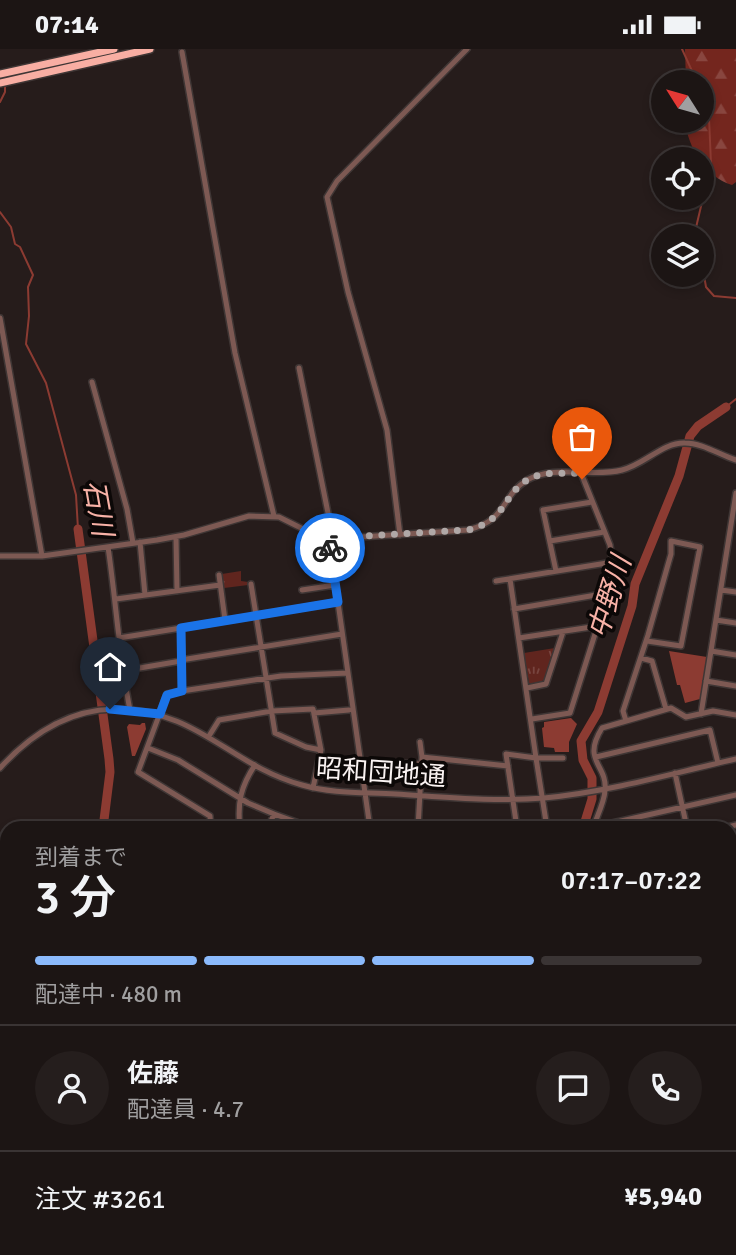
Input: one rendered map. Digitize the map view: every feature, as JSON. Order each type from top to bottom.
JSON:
[{"type":"highway","points":[[0,83],[9,76],[114,49]]},
{"type":"highway","points":[[0,74],[9,76],[150,49]]},
{"type":"street","points":[[400,535],[387,431],[348,292],[327,197],[337,181],[467,49]]},
{"type":"street","points":[[182,52],[235,353],[274,516]]},
{"type":"street","points":[[0,318],[42,556]]},
{"type":"street","points":[[299,368],[331,538],[335,585],[369,821]]},
{"type":"street","points":[[92,382],[137,543],[145,595]]},
{"type":"street","points":[[0,556],[42,556],[89,551],[176,537],[249,516],[274,516],[291,521],[317,536],[331,538],[468,530],[482,527],[497,516],[515,492],[530,479],[545,474],[622,470],[638,465],[671,445],[681,443],[696,445],[736,460]]},
{"type":"street","points":[[532,719],[570,713],[614,574],[610,545],[581,473]]},
{"type":"street","points":[[701,714],[726,559],[734,529],[736,496]]},
{"type":"street","points":[[556,571],[543,510],[592,502]]},
{"type":"street","points":[[550,541],[604,532]]},
{"type":"street","points":[[176,537],[177,591]]},
{"type":"street","points":[[626,721],[623,711],[647,641],[671,554],[671,541],[700,547],[681,646],[647,641]]},
{"type":"street","points":[[108,547],[116,599],[122,671],[130,710]]},
{"type":"street","points":[[726,559],[736,560]]},
{"type":"street","points":[[496,581],[613,562]]},
{"type":"street","points":[[219,575],[225,620]]},
{"type":"street","points":[[510,579],[546,821]]},
{"type":"street","points":[[251,583],[275,733],[306,747],[321,750]]},
{"type":"street","points":[[116,599],[220,585]]},
{"type":"street","points":[[302,590],[335,585]]},
{"type":"street","points":[[721,590],[736,592]]},
{"type":"street","points":[[514,609],[608,593]]},
{"type":"street","points":[[120,638],[338,602]]},
{"type":"street","points":[[716,620],[736,624]]},
{"type":"street","points":[[519,638],[598,626]]},
{"type":"street","points":[[181,628],[182,691]]},
{"type":"street","points":[[527,688],[546,684],[563,632]]},
{"type":"street","points":[[122,671],[342,635]]},
{"type":"street","points":[[711,651],[736,655]]},
{"type":"street","points":[[641,658],[652,661],[666,709]]},
{"type":"street","points":[[210,821],[210,816],[138,772],[167,695],[266,678],[348,673]]},
{"type":"street","points":[[706,681],[736,686]]},
{"type":"street","points":[[594,821],[602,789],[594,742],[602,728],[671,708],[687,717],[713,711],[736,715]]},
{"type":"street","name":"昭和団地通","points":[[0,768],[35,735],[74,715],[110,709],[160,714],[183,722],[255,765],[279,777],[313,788],[364,793],[513,799],[542,798],[602,789]]},
{"type":"street","points":[[209,736],[219,720],[272,711],[313,709],[321,750],[313,788]]},
{"type":"street","points":[[314,713],[349,710]]},
{"type":"street","points":[[596,757],[710,730],[718,763]]},
{"type":"street","points":[[418,821],[422,757],[420,742]]},
{"type":"street","points":[[148,748],[178,760],[240,798],[293,821]]},
{"type":"street","points":[[516,821],[506,754],[563,758]]},
{"type":"street","points":[[422,757],[508,766]]},
{"type":"street","points":[[602,789],[736,759]]},
{"type":"street","points":[[394,762],[421,764]]},
{"type":"street","points":[[240,821],[243,785],[255,765]]},
{"type":"street","points":[[675,773],[685,821]]},
{"type":"street","points":[[620,821],[736,795]]},
{"type":"street","points":[[271,821],[274,814]]},
{"type":"green space","points":[[685,49],[736,49],[736,182],[732,185],[714,175],[714,147],[692,147],[688,133],[714,133],[714,70],[686,70]]},
{"type":"green space","points":[[241,571],[241,581],[248,582],[248,585],[224,588],[222,574]]},
{"type":"green space","points":[[555,648],[545,680],[529,683],[524,653]]},
{"type":"shaded area","points":[[669,651],[707,657],[700,699],[685,703],[680,685],[677,685]]},
{"type":"shaded area","points":[[571,718],[577,724],[569,742],[569,752],[555,752],[554,748],[544,747],[544,722]]},
{"type":"shaded area","points":[[145,723],[146,729],[135,756],[132,756],[127,727],[129,724]]},
{"type":"waterway","name":"中野川","points":[[682,49],[692,70]]},
{"type":"waterway","name":"石川","points":[[0,102],[5,86]]},
{"type":"waterway","name":"中野川","points":[[697,224],[711,164],[710,133]]},
{"type":"waterway","name":"石川","points":[[0,212],[11,227],[15,244],[20,247],[33,275],[28,287],[26,344],[46,383],[76,495],[78,529]]},
{"type":"waterway","name":"中野川","points":[[706,287],[714,296],[736,298]]},
{"type":"waterway","name":"中野川","points":[[726,407],[736,399]]},
{"type":"waterway","name":"中野川","points":[[585,821],[592,799],[592,778],[583,760],[581,741],[598,712],[632,606],[635,584],[679,476],[690,436],[698,426],[726,407]]},
{"type":"waterway","name":"石川","points":[[78,529],[109,759],[104,821]]},
{"type":"way so far","points":[[330,548],[329,538],[482,527],[497,516],[521,485],[530,479],[545,474],[581,473],[582,479]]},
{"type":"route","points":[[110,709],[160,714],[167,695],[182,691],[181,628],[338,602],[330,548]]}]
